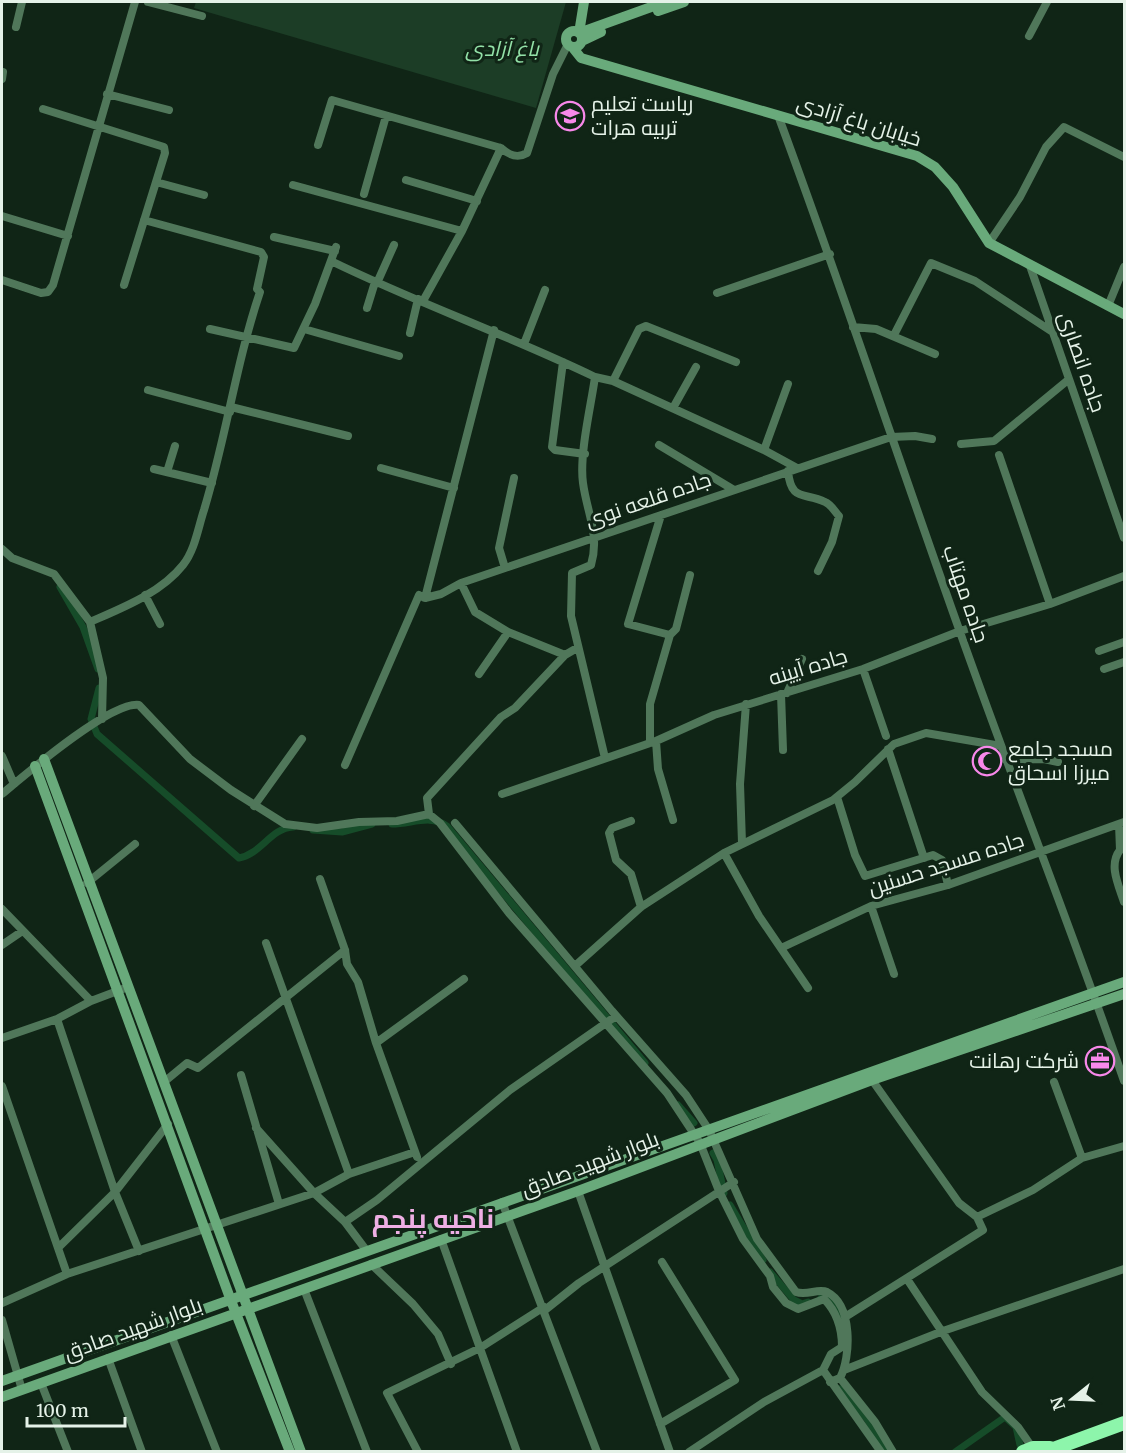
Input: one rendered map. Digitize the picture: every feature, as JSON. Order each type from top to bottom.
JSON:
[{"type":"highway","points":[[1037,1450],[1125,1424]]},
{"type":"main road","points":[[575,39],[665,2]]},
{"type":"main road","points":[[575,39],[684,2]]},
{"type":"main road","points":[[581,4],[586,20],[602,26]]},
{"type":"main road","points":[[575,39],[581,4]]},
{"type":"main road","name":"خیابان باغ آزادی","points":[[575,39],[581,58],[779,118],[917,156],[935,167],[952,187],[989,243],[1125,314]]},
{"type":"main road","points":[[44,759],[168,1124],[211,1227]]},
{"type":"main road","points":[[35,766],[85,884]]},
{"type":"main road","name":"بلوار شهید صادق","points":[[711,1134],[872,1080],[1096,999],[1125,982]]},
{"type":"main road","points":[[123,989],[164,1083],[211,1227],[290,1452]]},
{"type":"main road","name":"بلوار شهید صادق","points":[[2,1397],[578,1191],[711,1134],[1096,999],[1125,994]]},
{"type":"main road","name":"بلوار شهید صادق","points":[[2,1381],[502,1202],[698,1139]]},
{"type":"main road","points":[[241,1310],[301,1452]]},
{"type":"street","points":[[16,27],[22,2]]},
{"type":"street","points":[[2,280],[41,293],[48,292],[53,285],[135,2]]},
{"type":"street","points":[[148,2],[202,16]]},
{"type":"street","points":[[1029,36],[1047,2]]},
{"type":"street","points":[[318,145],[332,100],[501,148],[519,157],[527,153],[553,74],[575,39]]},
{"type":"street","points":[[107,94],[168,110]]},
{"type":"street","points":[[43,109],[164,147],[165,153],[124,285]]},
{"type":"street","points":[[364,194],[386,116]]},
{"type":"street","name":"جاده مهتاب","points":[[779,118],[830,254],[891,437],[1006,760],[1125,1081]]},
{"type":"street","points":[[989,243],[1020,197],[1046,147],[1064,127],[1125,157]]},
{"type":"street","points":[[410,333],[421,300],[462,231],[501,148]]},
{"type":"street","points":[[406,180],[477,201]]},
{"type":"street","points":[[156,182],[204,195]]},
{"type":"street","points":[[293,185],[462,231]]},
{"type":"street","points":[[2,216],[68,236]]},
{"type":"street","points":[[90,622],[132,604],[172,577],[184,564],[192,548],[212,483],[231,409],[245,338],[260,292],[257,289],[264,257],[261,252],[144,220]]},
{"type":"street","points":[[210,329],[294,348],[304,329],[335,249],[274,237]]},
{"type":"street","points":[[367,308],[394,244]]},
{"type":"street","points":[[717,293],[830,254]]},
{"type":"street","points":[[331,261],[376,283],[495,330],[563,362],[673,408],[764,450],[797,468]]},
{"type":"street","points":[[894,335],[931,263],[975,281],[1051,331]]},
{"type":"street","name":"جاده انصاری","points":[[1030,266],[1125,538]]},
{"type":"street","points":[[1108,306],[1125,267]]},
{"type":"street","points":[[524,344],[545,290]]},
{"type":"street","points":[[612,381],[639,329],[646,326],[736,363]]},
{"type":"street","points":[[853,327],[876,329],[935,354]]},
{"type":"street","points":[[304,329],[399,356]]},
{"type":"street","points":[[345,765],[422,596],[454,488],[495,330]]},
{"type":"street","points":[[563,362],[552,447],[555,450],[585,454]]},
{"type":"street","points":[[673,408],[696,367]]},
{"type":"street","points":[[595,376],[583,482],[595,537],[591,565],[572,573],[571,616],[605,758]]},
{"type":"street","points":[[961,444],[994,441],[1068,380]]},
{"type":"street","points":[[764,450],[788,384]]},
{"type":"street","points":[[148,390],[348,435]]},
{"type":"street","name":"جاده قلعه نوی","points":[[422,596],[441,594],[461,583],[891,437],[915,436],[932,439]]},
{"type":"street","points":[[659,445],[734,490]]},
{"type":"street","points":[[167,472],[175,446]]},
{"type":"street","points":[[999,455],[1050,604]]},
{"type":"street","points":[[381,468],[454,488]]},
{"type":"street","points":[[154,469],[212,483]]},
{"type":"street","points":[[788,471],[791,488],[795,492],[801,496],[828,503],[839,516],[832,542],[818,571]]},
{"type":"street","points":[[505,568],[499,548],[514,478]]},
{"type":"street","points":[[661,515],[628,624],[670,635]]},
{"type":"street","points":[[2,549],[12,558],[54,574],[90,622],[103,678],[96,723]]},
{"type":"street","points":[[673,820],[658,769],[650,704],[670,635],[676,629],[690,575]]},
{"type":"street","name":"جاده آیینه","points":[[502,794],[653,742],[746,704],[863,669],[960,631],[1050,604],[1125,576]]},
{"type":"street","points":[[461,583],[470,608],[508,632],[565,656]]},
{"type":"street","points":[[145,595],[160,624]]},
{"type":"street","points":[[479,674],[508,632]]},
{"type":"street","points":[[1098,651],[1125,642]]},
{"type":"street","points":[[577,648],[565,656],[515,708],[501,717],[445,781],[432,790],[427,798],[429,814],[440,823],[509,913],[686,1095],[711,1134],[743,1239],[786,1303],[798,1309],[824,1299],[833,1308],[842,1333],[842,1347],[831,1354],[823,1370],[764,1402],[689,1452]]},
{"type":"street","points":[[783,750],[784,694],[802,659]]},
{"type":"street","points":[[1104,669],[1125,662]]},
{"type":"street","points":[[863,669],[886,736]]},
{"type":"street","points":[[742,843],[740,784],[746,704]]},
{"type":"street","points":[[2,794],[44,759],[96,723],[127,705],[139,705],[190,759],[254,806],[285,824],[316,828],[359,822],[397,821],[429,814]]},
{"type":"street","points":[[576,965],[641,907],[724,853],[837,797],[855,783],[888,749],[926,734],[1001,746]]},
{"type":"street","points":[[254,806],[302,739]]},
{"type":"street","points":[[888,749],[924,858]]},
{"type":"street","points":[[2,756],[14,784]]},
{"type":"street","points":[[1006,760],[1044,759],[1058,762]]},
{"type":"street","points":[[837,797],[855,855],[865,876],[933,855],[942,860],[948,885]]},
{"type":"street","points":[[631,821],[612,828],[609,833],[616,860],[631,874],[641,907]]},
{"type":"street","points":[[455,823],[576,965],[611,1020],[656,1078],[698,1139],[757,1239],[796,1292],[804,1295],[822,1291],[830,1293],[845,1317],[849,1341],[842,1374],[893,1452]]},
{"type":"street","points":[[1122,823],[1120,850],[1116,856],[1115,870],[1125,902]]},
{"type":"street","name":"جاده مسجد حسنین","points":[[781,948],[871,906],[948,885],[1122,823]]},
{"type":"street","points":[[85,884],[135,844]]},
{"type":"street","points":[[724,853],[808,988]]},
{"type":"street","points":[[320,879],[345,950],[347,964],[358,982],[376,1043],[420,1163]]},
{"type":"street","points":[[509,913],[522,902]]},
{"type":"street","points":[[871,906],[894,974]]},
{"type":"street","points":[[2,909],[21,932],[91,1001]]},
{"type":"street","points":[[2,945],[21,932]]},
{"type":"street","points":[[266,943],[350,1174]]},
{"type":"street","points":[[164,1083],[187,1063],[198,1068],[284,996],[345,950]]},
{"type":"street","points":[[376,1043],[464,979]]},
{"type":"street","points":[[2,1038],[57,1019],[91,1001],[123,989]]},
{"type":"street","points":[[57,1019],[115,1192],[139,1251]]},
{"type":"street","points":[[345,1222],[510,1090],[611,1020]]},
{"type":"street","points":[[241,1075],[279,1204]]},
{"type":"street","points":[[845,1317],[983,1230],[977,1217],[959,1203],[872,1080]]},
{"type":"street","points":[[1054,1082],[1082,1158]]},
{"type":"street","points":[[2,1086],[67,1274]]},
{"type":"street","points":[[59,1247],[115,1192],[168,1124]]},
{"type":"street","points":[[256,1128],[314,1193],[345,1222],[366,1250]]},
{"type":"street","points":[[977,1217],[1033,1190],[1082,1158],[1125,1146]]},
{"type":"street","points":[[2,1303],[67,1274],[314,1193],[350,1174],[415,1152]]},
{"type":"street","points":[[418,1452],[387,1393],[480,1348],[726,1188]]},
{"type":"street","points":[[578,1191],[670,1452]]},
{"type":"street","points":[[502,1202],[597,1452]]},
{"type":"street","points":[[441,1239],[517,1452]]},
{"type":"street","points":[[660,1424],[735,1380],[663,1262]]},
{"type":"street","points":[[371,1264],[413,1304],[438,1334],[450,1364]]},
{"type":"street","points":[[830,1382],[842,1374],[943,1331],[1125,1269]]},
{"type":"street","points":[[907,1279],[982,1392],[1018,1427],[1037,1450]]},
{"type":"street","points":[[304,1289],[367,1452]]},
{"type":"street","points":[[2,1320],[22,1390]]},
{"type":"street","points":[[171,1335],[217,1452]]},
{"type":"street","points":[[108,1358],[142,1452]]},
{"type":"street","points":[[823,1370],[880,1452]]},
{"type":"street","points":[[41,1383],[68,1452]]},
{"type":"green space","name":"باغ آزادی","points":[[196,2],[566,2],[536,108],[194,8]]},
{"type":"waterway","points":[[60,587],[83,627],[98,669]]},
{"type":"waterway","points":[[99,688],[91,719],[97,734],[239,858],[254,852],[278,832],[293,827]]},
{"type":"waterway","points":[[392,824],[427,820],[441,822],[447,826],[645,1063]]},
{"type":"waterway","points":[[313,830],[342,832],[372,824]]},
{"type":"waterway","points":[[678,1105],[694,1123]]},
{"type":"waterway","points":[[713,1153],[717,1160],[724,1193]]},
{"type":"waterway","points":[[730,1205],[763,1260]]},
{"type":"waterway","points":[[770,1272],[794,1300],[802,1304],[808,1302]]},
{"type":"waterway","points":[[821,1298],[826,1296],[835,1305],[840,1320]]},
{"type":"waterway","points":[[840,1389],[867,1419],[887,1452]]},
{"type":"waterway","points":[[955,1452],[1005,1417],[1016,1427],[1020,1445]]},
{"type":"place","name":"ریاست تعلیم تربیه هرات","points":[[570,116]]},
{"type":"place","name":"مسجد جامع میرزا اسحاق","points":[[987,761]]},
{"type":"place","name":"شرکت رهانت","points":[[1100,1061]]},
{"type":"district","name":"ناحیه پنجم","points":[[433,1219]]}]
